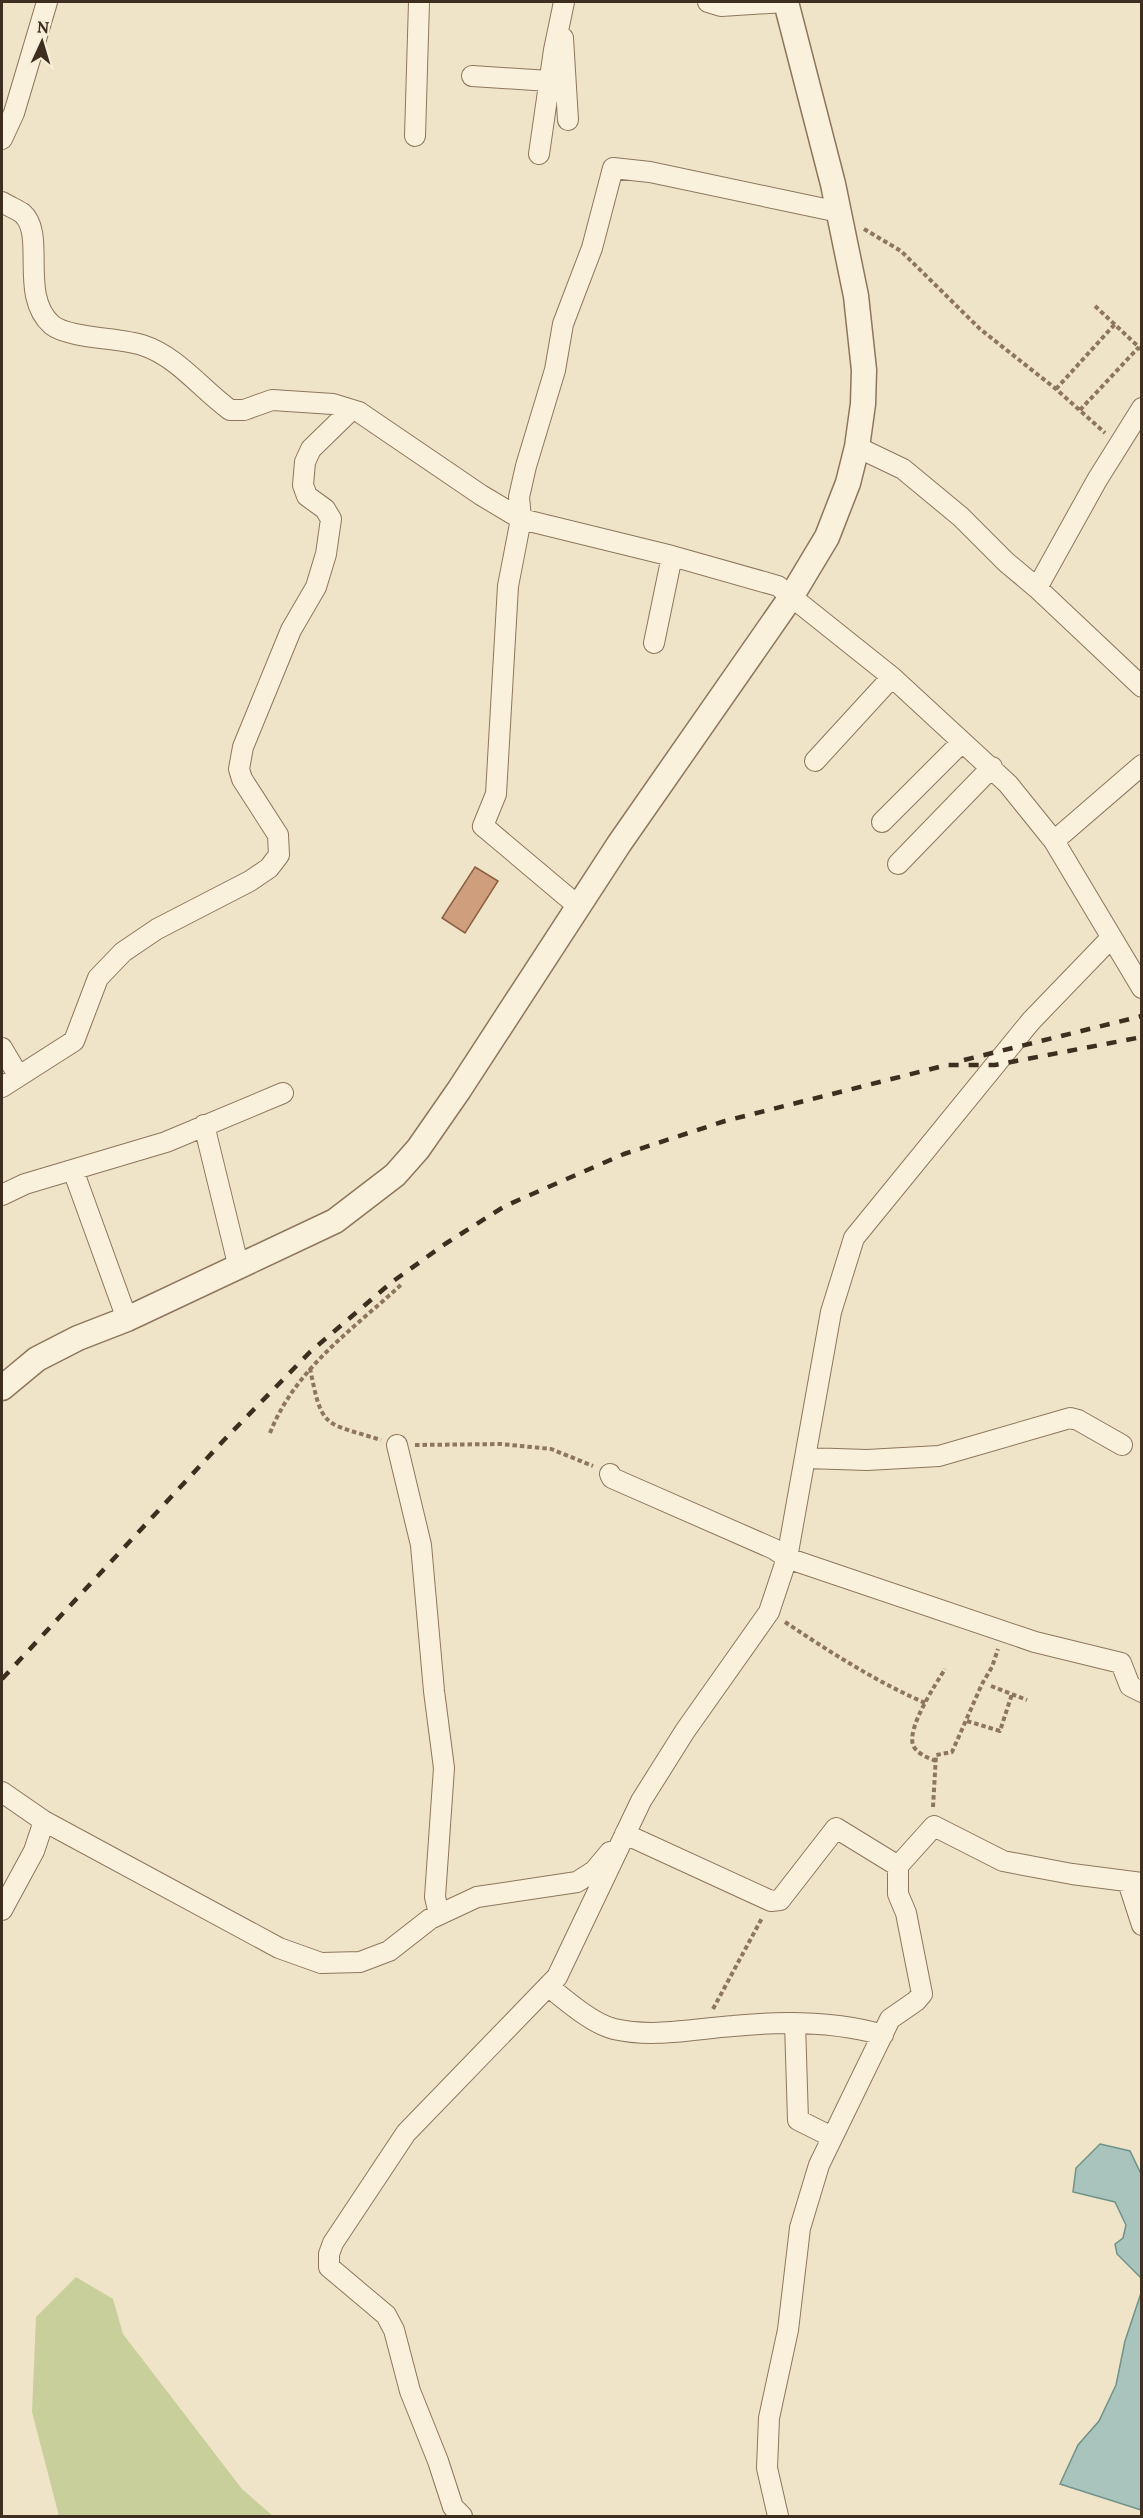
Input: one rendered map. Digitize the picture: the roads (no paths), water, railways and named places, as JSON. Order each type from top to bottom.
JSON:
[{"type":"street","points":[[2,139],[14,113],[47,2]]},
{"type":"street","points":[[416,135],[419,2]]},
{"type":"street","points":[[3,1380],[78,1338],[127,1319],[238,1264],[291,1243],[334,1221],[395,1175],[418,1149],[454,1098],[578,906],[791,597],[827,537],[848,483],[857,447],[863,404],[864,370],[856,296],[840,218],[786,2],[721,6],[708,2]]},
{"type":"street","points":[[539,154],[562,10]]},
{"type":"street","points":[[562,10],[568,120]]},
{"type":"street","points":[[472,76],[549,81]]},
{"type":"street","points":[[578,906],[483,826],[496,794],[508,586],[521,519],[519,497],[555,370],[563,324],[592,249],[613,168],[650,172],[840,218]]},
{"type":"street","points":[[2,202],[23,214],[31,228],[34,290],[39,309],[54,326],[141,345],[164,355],[230,410],[244,410],[261,402],[272,400],[333,404],[359,412],[481,495],[521,519],[672,556],[778,586],[892,677],[961,743],[992,767],[1030,809],[1054,841],[1141,988]]},
{"type":"street","points":[[1037,588],[1142,408]]},
{"type":"street","points":[[2,1087],[74,1041],[98,978],[123,952],[176,918],[250,881],[269,868],[279,855],[278,835],[242,779],[239,769],[243,747],[291,630],[316,587],[326,554],[331,519],[325,509],[307,496],[303,485],[305,462],[311,449],[351,410]]},
{"type":"street","points":[[857,447],[903,470],[961,517],[1006,562],[1037,588],[1142,687]]},
{"type":"street","points":[[654,643],[672,556]]},
{"type":"street","points":[[815,761],[892,677]]},
{"type":"street","points":[[882,822],[961,743]]},
{"type":"street","points":[[1054,841],[1142,765]]},
{"type":"street","points":[[898,864],[992,767]]},
{"type":"street","points":[[462,2517],[453,2507],[438,2461],[410,2391],[394,2330],[386,2315],[329,2267],[329,2254],[333,2243],[406,2133],[557,1977],[641,1801],[685,1731],[769,1612],[787,1558],[831,1312],[854,1238],[1030,1021],[1112,938]]},
{"type":"street","points":[[2,1048],[18,1076]]},
{"type":"street","points":[[2,1195],[25,1184],[166,1142],[283,1093]]},
{"type":"street","points":[[204,1125],[238,1264]]},
{"type":"street","points":[[73,1170],[127,1319]]},
{"type":"street","points":[[806,1458],[867,1461],[939,1456],[1070,1418],[1078,1420],[1122,1445]]},
{"type":"street","points":[[397,1445],[421,1545],[434,1691],[444,1768],[435,1897],[439,1914]]},
{"type":"street","points":[[610,1474],[612,1478],[774,1549],[787,1558],[1004,1632],[1121,1663],[1130,1686],[1142,1692]]},
{"type":"street","points":[[2,1792],[44,1821],[279,1948],[321,1964],[360,1962],[389,1951],[439,1914],[477,1897],[577,1882],[594,1871],[625,1834]]},
{"type":"street","points":[[2,1910],[34,1851],[44,1821]]},
{"type":"street","points":[[778,2517],[767,2468],[769,2418],[788,2330],[800,2228],[819,2165],[891,2019],[922,1994],[906,1912],[898,1894],[898,1866],[934,1826],[1003,1861],[1135,1882],[1142,1925]]},
{"type":"street","points":[[625,1834],[771,1901],[780,1900],[836,1828],[898,1866]]},
{"type":"street","points":[[548,1986],[573,2005],[612,2029],[680,2033],[750,2024],[795,2023],[854,2027],[883,2035]]},
{"type":"street","points":[[795,2023],[798,2120],[832,2137]]},
{"type":"water","points":[[1100,2144],[1130,2151],[1141,2174],[1141,2278],[1117,2254],[1115,2244],[1123,2238],[1126,2225],[1115,2202],[1073,2192],[1076,2168]]},
{"type":"water","points":[[1141,2293],[1141,2510],[1060,2484],[1078,2445],[1099,2421],[1116,2385],[1125,2341]]},
{"type":"railway","points":[[964,1060],[1142,1016]]},
{"type":"railway","points":[[2,1679],[224,1440],[310,1352],[392,1282],[445,1244],[505,1206],[624,1154],[725,1121],[947,1065],[995,1065],[1142,1037]]}]
